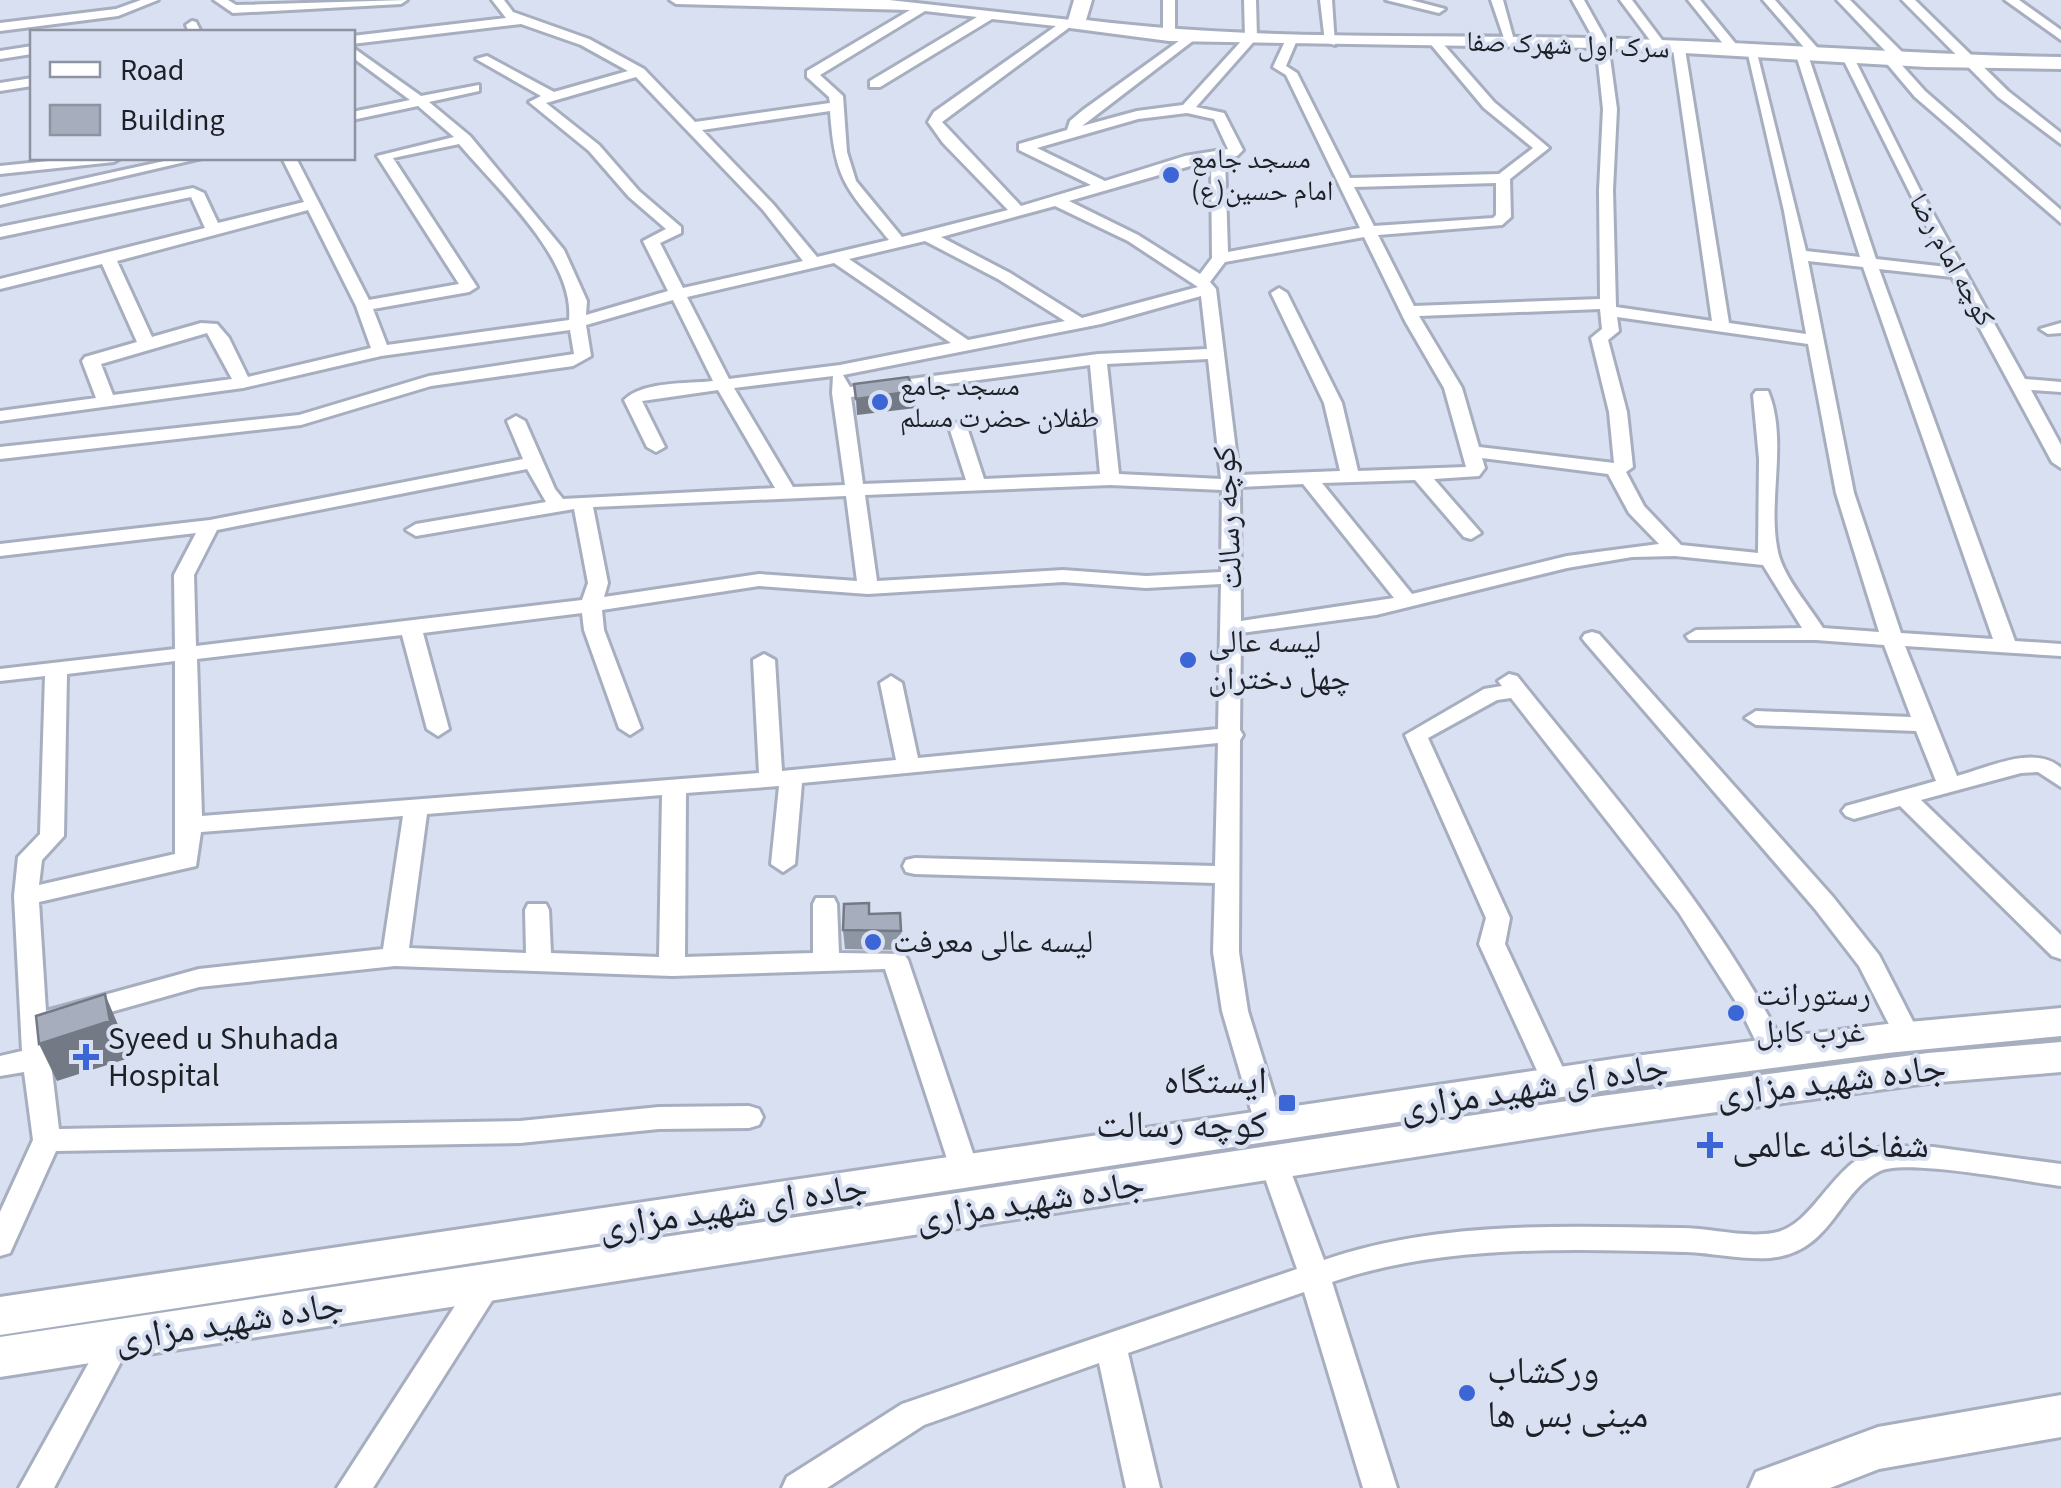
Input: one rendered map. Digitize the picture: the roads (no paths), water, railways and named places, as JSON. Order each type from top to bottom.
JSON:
[{"type":"main road","points":[[1072,24],[1083,0]]},
{"type":"main road","name":"سرک اول شهرک صفا","points":[[1072,24],[1168,36],[1332,42],[1440,23],[1511,41],[2061,63]]},
{"type":"main road","name":"جاده ای شهید مزاری","points":[[0,1316],[965,1172],[1272,1146],[1555,1082],[1906,1035],[2061,1022]]},
{"type":"main road","name":"جاده شهید مزاری","points":[[0,1358],[486,1284],[1272,1146],[1794,1084],[2061,1057]]},
{"type":"main road","points":[[1773,1488],[1878,1448],[2061,1416]]},
{"type":"street","points":[[0,27],[118,12],[152,0]]},
{"type":"street","points":[[220,0],[232,9],[402,0]]},
{"type":"street","points":[[498,0],[509,15],[585,42],[639,72],[768,207],[814,263]]},
{"type":"street","points":[[676,0],[889,2],[1072,24]]},
{"type":"street","points":[[1168,0],[1168,36]]},
{"type":"street","points":[[1187,109],[1251,38],[1250,0]]},
{"type":"street","points":[[1326,0],[1332,42]]},
{"type":"street","points":[[1344,183],[1503,178],[1542,145],[1489,106],[1440,23],[1392,0]]},
{"type":"street","points":[[1497,0],[1511,41]]},
{"type":"street","points":[[1470,451],[1624,467],[1624,451],[1599,338],[1610,331],[1606,190],[1610,109],[1602,44],[1578,0]]},
{"type":"street","points":[[1626,0],[1671,48],[1720,327]]},
{"type":"street","points":[[1694,0],[1744,52],[1800,255],[1846,493],[1892,640],[1948,786]]},
{"type":"street","points":[[1769,0],[1810,55],[1869,264],[2006,646]]},
{"type":"street","points":[[1843,0],[1920,94],[2061,218]]},
{"type":"street","points":[[1908,0],[2003,94],[2061,140]]},
{"type":"street","points":[[2012,0],[2061,36]]},
{"type":"street","points":[[898,242],[849,182],[840,152],[836,96],[814,72],[922,8]]},
{"type":"street","points":[[876,84],[989,15]]},
{"type":"street","points":[[355,40],[402,41],[467,26],[521,20]]},
{"type":"street","points":[[1018,212],[948,140],[936,122],[938,115],[1072,24]]},
{"type":"street","points":[[467,26],[483,37]]},
{"type":"street","points":[[1074,131],[1075,124],[1088,113],[1190,37]]},
{"type":"street","points":[[416,530],[582,502],[976,483],[1110,479],[1232,483],[1472,472],[1476,468],[1453,388],[1409,311],[1291,73],[1279,67],[1290,40]]},
{"type":"street","points":[[0,55],[30,50]]},
{"type":"street","points":[[0,452],[301,420],[429,382],[574,361],[583,356],[578,301],[559,253],[465,140],[355,52]]},
{"type":"street","name":"کوچه امام رضا","points":[[1848,57],[1958,273],[2022,384],[2061,462]]},
{"type":"street","points":[[482,59],[551,96]]},
{"type":"street","points":[[639,72],[536,102],[594,148],[634,194],[676,230],[651,240],[724,384],[787,493]]},
{"type":"street","points":[[0,87],[30,82]]},
{"type":"street","points":[[355,115],[474,88]]},
{"type":"street","points":[[692,127],[836,106]]},
{"type":"street","points":[[0,416],[243,383],[381,351],[556,328],[677,294],[929,237],[1236,150],[1219,116],[1187,109],[1137,114],[1024,147],[1102,185]]},
{"type":"street","points":[[364,306],[463,290],[470,284],[384,156],[383,148],[465,140]]},
{"type":"street","points":[[656,447],[634,397],[840,370],[1079,324],[1205,286],[1220,258],[1218,153]]},
{"type":"street","points":[[0,170],[95,160]]},
{"type":"street","points":[[0,201],[186,160]]},
{"type":"street","points":[[289,160],[364,306],[381,351]]},
{"type":"street","points":[[1220,258],[1369,231],[1496,222],[1504,216],[1503,178]]},
{"type":"street","points":[[0,232],[193,192],[213,229]]},
{"type":"street","points":[[1058,202],[1134,238],[1205,286]]},
{"type":"street","points":[[0,284],[206,235],[213,229],[313,204]]},
{"type":"street","points":[[929,237],[1004,276],[1079,324]]},
{"type":"street","points":[[1800,255],[1958,273]]},
{"type":"street","points":[[107,257],[147,345]]},
{"type":"street","points":[[836,257],[963,344]]},
{"type":"street","name":"کوچه رسالت","points":[[1205,286],[1232,483],[1232,735],[1226,952],[1232,994],[1272,1146],[1380,1488]]},
{"type":"street","points":[[1279,294],[1333,403],[1351,479]]},
{"type":"street","points":[[1409,311],[1608,308],[1816,340]]},
{"type":"street","points":[[108,403],[92,362],[211,328],[243,383]]},
{"type":"street","points":[[840,392],[1098,359],[1213,354]]},
{"type":"street","points":[[1098,359],[1110,479]]},
{"type":"street","points":[[840,370],[868,588]]},
{"type":"street","points":[[2022,384],[2061,388]]},
{"type":"street","points":[[1762,395],[1768,459],[1766,544],[1770,560],[1816,634]]},
{"type":"street","points":[[516,421],[546,491],[556,504]]},
{"type":"street","points":[[958,428],[976,483]]},
{"type":"street","points":[[0,550],[210,526],[535,462]]},
{"type":"street","points":[[1615,469],[1636,509],[1674,550]]},
{"type":"street","points":[[1422,476],[1471,533]]},
{"type":"street","points":[[1309,479],[1408,602]]},
{"type":"street","points":[[582,502],[598,583],[591,605],[594,630],[630,728]]},
{"type":"street","points":[[26,896],[187,860],[190,825],[184,575],[210,526]]},
{"type":"street","points":[[1232,628],[1408,602],[1566,562],[1632,551],[1674,550],[1770,560]]},
{"type":"street","points":[[0,675],[411,628],[759,580],[868,588],[1063,576],[1146,582],[1232,577]]},
{"type":"street","points":[[411,628],[438,728]]},
{"type":"street","points":[[1696,636],[1816,634],[2061,650]]},
{"type":"street","points":[[1592,638],[1870,961],[1906,1035]]},
{"type":"street","points":[[764,660],[781,778],[783,864]]},
{"type":"street","points":[[0,1244],[48,1140],[36,1060],[26,896],[30,856],[52,836],[56,668]]},
{"type":"street","points":[[892,683],[908,764]]},
{"type":"street","points":[[1555,1082],[1492,944],[1498,918],[1416,735],[1511,684],[1708,940],[1752,1002],[1774,1051]]},
{"type":"street","points":[[1756,718],[1924,724]]},
{"type":"street","points":[[190,825],[781,778],[1232,735]]},
{"type":"street","points":[[1854,811],[2042,764],[2061,780]]},
{"type":"street","points":[[672,967],[674,787]]},
{"type":"street","points":[[1906,798],[2061,950]]},
{"type":"street","points":[[395,957],[416,809]]},
{"type":"street","points":[[915,866],[1228,875]]},
{"type":"street","points":[[825,904],[826,964]]},
{"type":"street","points":[[537,910],[538,964]]},
{"type":"street","points":[[36,1023],[199,978],[395,957],[672,967],[886,960],[899,966],[965,1172]]},
{"type":"street","points":[[0,1066],[36,1060]]},
{"type":"street","points":[[48,1140],[520,1132],[659,1118],[749,1116]]},
{"type":"street","points":[[799,1488],[913,1414],[1358,1261],[1415,1247],[1547,1240],[1712,1240],[1775,1246],[1814,1228],[1842,1190],[1875,1159],[1902,1156],[2061,1175]]},
{"type":"street","points":[[354,1488],[486,1284]]},
{"type":"street","points":[[36,1488],[118,1339]]},
{"type":"street","points":[[1111,1346],[1143,1488]]},
{"type":"place","name":"مسجد جامع امام حسین(ع)","points":[[1171,175]]},
{"type":"place","name":"مسجد جامع طفلان حضرت مسلم","points":[[880,402]]},
{"type":"place","name":"لیسه عالی چهل دختران","points":[[1188,660]]},
{"type":"place","name":"لیسه عالی معرفت","points":[[873,942]]},
{"type":"place","name":"رستورانت غرب کابل","points":[[1736,1013]]},
{"type":"place","name":"Syeed u Shuhada Hospital","points":[[86,1057]]},
{"type":"place","name":"ایستگاه کوچه رسالت","points":[[1287,1103]]},
{"type":"place","name":"شفاخانه عالمی","points":[[1710,1145]]},
{"type":"place","name":"ورکشاب مینی بس ها","points":[[1467,1393]]}]
